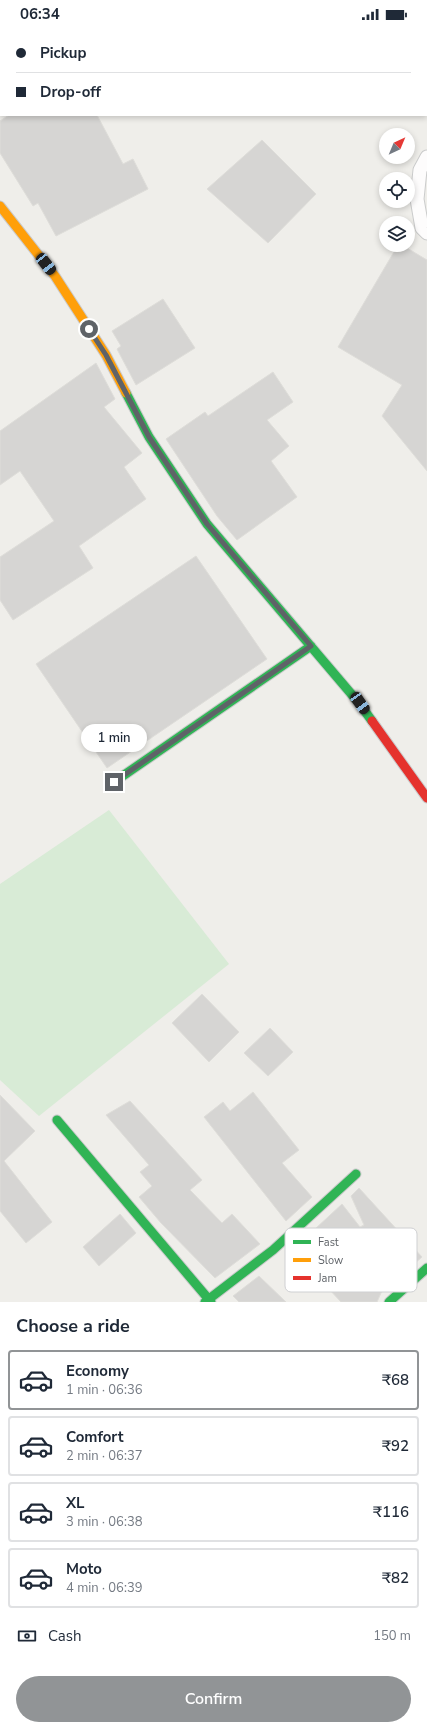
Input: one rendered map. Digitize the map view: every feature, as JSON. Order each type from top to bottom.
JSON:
[{"type":"street","points":[[0,206],[55,276],[106,355],[149,437],[207,524],[360,703],[427,798]]},
{"type":"street","points":[[114,782],[311,646]]},
{"type":"street","points":[[57,1120],[102,1175],[167,1248],[208,1301],[285,1239]]},
{"type":"street","points":[[297,1228],[356,1174]]},
{"type":"street","points":[[417,1277],[427,1268]]},
{"type":"street","points":[[389,1302],[400,1292]]},
{"type":"lane","points":[[427,157],[420,170],[417,199],[422,228],[427,233]]},
{"type":"green space","points":[[109,810],[229,964],[39,1116],[0,1080],[0,884]]},
{"type":"building","points":[[8,116],[98,116],[123,164],[133,159],[148,189],[56,236],[38,203],[33,206],[0,153],[0,121]]},
{"type":"building","points":[[262,140],[316,194],[268,243],[207,189]]},
{"type":"building","points":[[394,252],[414,252],[427,260],[427,471],[382,416],[402,385],[338,347]]},
{"type":"building","points":[[163,299],[195,348],[136,385],[117,349],[121,346],[112,331]]},
{"type":"building","points":[[96,363],[115,399],[104,407],[142,453],[124,467],[146,499],[79,546],[93,568],[13,620],[0,600],[0,557],[54,521],[20,471],[0,485],[0,431]]},
{"type":"building","points":[[273,372],[293,402],[267,420],[289,446],[271,461],[297,497],[237,540],[217,516],[166,439],[205,412],[208,416]]},
{"type":"building","points":[[196,556],[267,659],[107,768],[36,664]]},
{"type":"building","points":[[202,994],[239,1032],[209,1062],[172,1023]]},
{"type":"building","points":[[270,1028],[293,1052],[268,1076],[244,1053]]},
{"type":"building","points":[[253,1092],[299,1150],[282,1163],[312,1197],[286,1221],[204,1117],[223,1102],[230,1111]]},
{"type":"building","points":[[0,1095],[35,1131],[4,1161],[52,1222],[26,1243],[0,1211]]},
{"type":"building","points":[[130,1101],[202,1180],[190,1190],[222,1223],[232,1214],[260,1244],[215,1278],[161,1223],[139,1197],[152,1186],[140,1172],[149,1165],[106,1115]]},
{"type":"building","points":[[359,1188],[396,1228],[316,1228],[342,1204],[360,1227],[364,1225],[351,1196]]},
{"type":"building","points":[[120,1214],[136,1233],[99,1266],[83,1247]]},
{"type":"building","points":[[417,1252],[422,1257],[417,1261]]},
{"type":"building","points":[[259,1276],[286,1302],[239,1302],[233,1296]]},
{"type":"building","points":[[332,1292],[382,1292],[377,1302],[341,1302]]},
{"type":"traffic: fast","points":[[126,393],[149,437],[207,524],[359,703],[372,721]]},
{"type":"traffic: fast","points":[[114,782],[311,646]]},
{"type":"traffic: fast","points":[[57,1120],[211,1302]]},
{"type":"traffic: fast","points":[[297,1228],[356,1174]]},
{"type":"traffic: fast","points":[[205,1302],[273,1250],[285,1239]]},
{"type":"traffic: fast","points":[[417,1277],[427,1268]]},
{"type":"traffic: fast","points":[[389,1302],[400,1292]]},
{"type":"traffic: slow","points":[[0,206],[55,276],[106,355],[126,393]]},
{"type":"traffic: jam","points":[[372,721],[427,798]]},
{"type":"route","points":[[89,329],[106,355],[149,437],[207,524],[271,601],[311,646],[114,782]]}]
